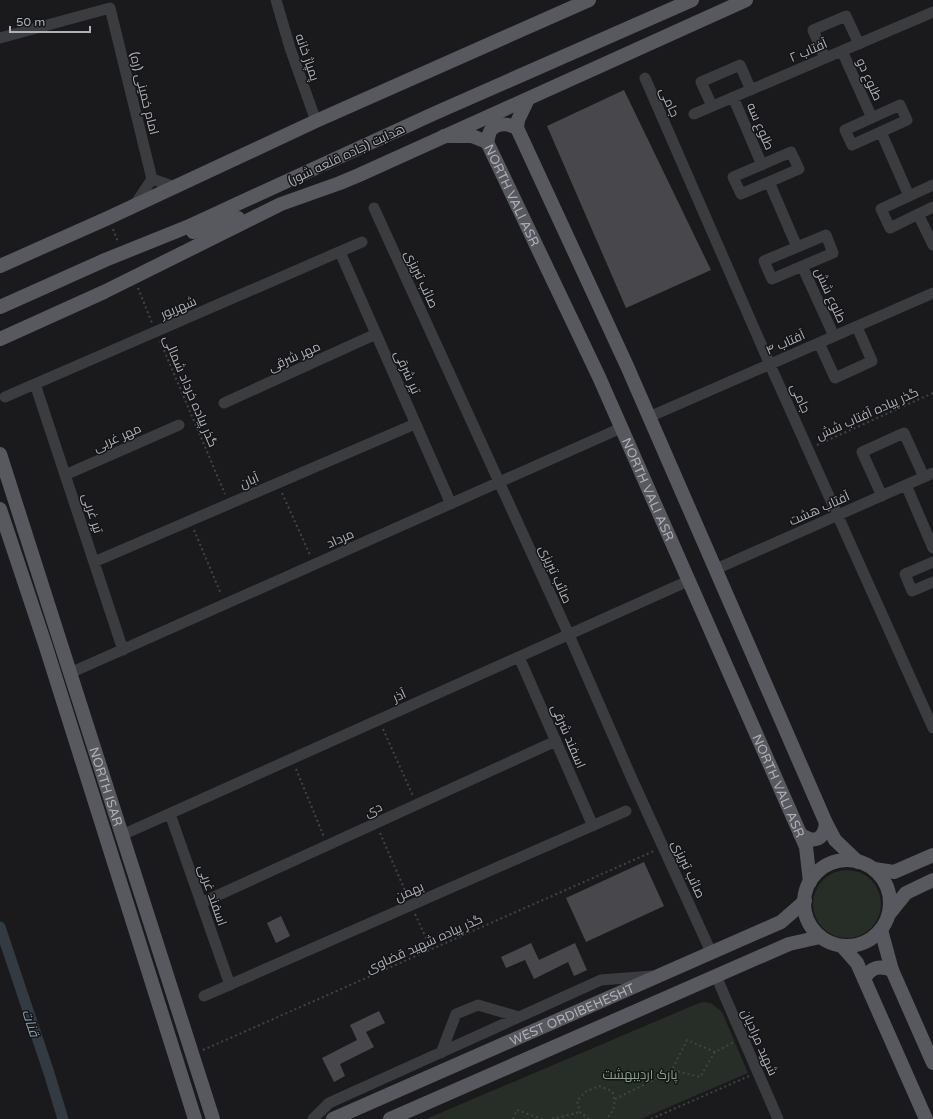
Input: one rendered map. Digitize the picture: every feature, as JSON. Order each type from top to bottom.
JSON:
[{"type":"main road","points":[[0,266],[108,218],[316,121],[589,0]]},
{"type":"main road","name":"هدایت (جاده قلعه شور)","points":[[0,307],[105,260],[187,227],[433,114],[692,0]]},
{"type":"main road","points":[[724,10],[740,0]]},
{"type":"main road","points":[[105,260],[281,204],[340,183],[746,0]]},
{"type":"main road","points":[[528,99],[518,120],[517,128],[649,417],[826,823],[835,840],[858,862]]},
{"type":"main road","points":[[487,142],[491,130],[499,125],[511,125],[517,128]]},
{"type":"main road","name":"NORTH VALI ASR","points":[[444,136],[472,136],[487,142],[599,377],[806,847],[810,882]]},
{"type":"main road","points":[[0,339],[104,292],[281,204]]},
{"type":"main road","name":"NORTH ISAR","points":[[0,454],[213,1119]]},
{"type":"main road","name":"NORTH ISAR","points":[[0,509],[195,1119]]},
{"type":"main road","points":[[80,756],[95,751]]},
{"type":"main road","points":[[800,834],[808,840],[818,839],[825,833],[826,823]]},
{"type":"main road","points":[[874,869],[894,872],[933,854]]},
{"type":"main road","points":[[890,914],[891,901],[888,889],[882,878],[874,869],[863,863],[850,860],[838,861],[827,866],[817,873],[810,882],[806,893],[806,917],[812,928],[820,937],[830,943],[842,946],[854,946],[866,942],[877,935],[885,925],[890,914],[906,893],[933,880]]},
{"type":"main road","points":[[911,864],[907,870],[908,878],[912,884],[918,887]]},
{"type":"main road","name":"WEST ORDIBEHESHT","points":[[333,1119],[781,922],[805,901]]},
{"type":"main road","points":[[775,924],[782,931],[783,940],[778,948]]},
{"type":"main road","points":[[881,930],[892,970],[933,1063]]},
{"type":"main road","name":"WEST ORDIBEHESHT","points":[[390,1119],[778,948],[820,937]]},
{"type":"main road","points":[[842,946],[857,963],[926,1119]]},
{"type":"main road","points":[[864,979],[868,972],[876,967],[884,966],[892,970]]},
{"type":"street","name":"پمپاژ خانه","points":[[276,0],[290,48],[316,121]]},
{"type":"street","name":"امام خمینی (ره)","points":[[0,38],[109,4],[152,179]]},
{"type":"street","name":"آفتاب ۲","points":[[694,114],[933,12]]},
{"type":"street","points":[[825,58],[813,30],[820,27],[846,16],[858,44]]},
{"type":"street","name":"طلوع دو","points":[[842,51],[872,118]]},
{"type":"street","points":[[712,106],[702,82],[740,65],[751,90]]},
{"type":"street","name":"جامی","points":[[645,78],[770,364],[933,728]]},
{"type":"street","name":"طلوع سه","points":[[734,97],[762,165]]},
{"type":"street","points":[[900,105],[907,120],[852,145],[845,130],[872,118],[900,105]]},
{"type":"street","points":[[880,132],[909,196]]},
{"type":"street","points":[[791,152],[799,168],[741,194],[733,177],[762,165],[791,152]]},
{"type":"street","points":[[134,206],[152,179],[175,187]]},
{"type":"street","points":[[769,182],[797,247]]},
{"type":"street","points":[[933,185],[881,209],[890,228],[933,207]]},
{"type":"street","name":"صائب تبریزی","points":[[374,208],[711,952]]},
{"type":"street","points":[[918,214],[933,245]]},
{"type":"street","points":[[826,235],[833,253],[802,266],[772,278],[764,261],[826,235]]},
{"type":"street","name":"شهریور","points":[[5,397],[362,242]]},
{"type":"street","name":"تیر شرقی","points":[[340,252],[451,504]]},
{"type":"street","name":"طلوع شش","points":[[802,266],[834,336]]},
{"type":"street","name":"آفتاب ۴","points":[[649,417],[857,326],[932,297]]},
{"type":"street","points":[[819,343],[835,378],[872,361],[857,326]]},
{"type":"street","name":"مهر شرقی","points":[[224,403],[376,334]]},
{"type":"street","name":"تیر غربی","points":[[35,384],[123,650]]},
{"type":"street","name":"آبان","points":[[94,562],[415,424]]},
{"type":"street","name":"مهر غربی","points":[[65,475],[179,425]]},
{"type":"street","name":"مرداد","points":[[70,674],[621,428]]},
{"type":"street","points":[[882,496],[862,452],[904,433],[928,475]]},
{"type":"street","name":"آفتاب هشت","points":[[716,569],[928,475]]},
{"type":"street","points":[[906,485],[933,548]]},
{"type":"street","points":[[933,562],[905,574],[912,591],[933,582]]},
{"type":"street","name":"آذر","points":[[122,836],[688,581]]},
{"type":"street","name":"اسفند شرقی","points":[[519,657],[593,826]]},
{"type":"street","name":"دی","points":[[201,903],[556,740]]},
{"type":"street","name":"بهمن","points":[[204,996],[626,811]]},
{"type":"street","name":"اسفند غربی","points":[[170,814],[230,985]]},
{"type":"street","points":[[314,1119],[329,1103],[601,980],[659,975]]},
{"type":"street","name":"شهید مرادیان","points":[[716,976],[778,1119]]},
{"type":"street","points":[[441,1053],[456,1014],[478,1005],[519,1017]]},
{"type":"path","points":[[108,218],[123,253]]},
{"type":"path","name":"گذر پیاده خرداد شمالی","points":[[133,278],[230,504]]},
{"type":"path","name":"گذر پیاده آفتاب شش","points":[[808,449],[933,393]]},
{"type":"path","points":[[277,483],[315,565]]},
{"type":"path","points":[[190,521],[226,604]]},
{"type":"path","points":[[379,720],[416,804]]},
{"type":"path","points":[[292,759],[328,845]]},
{"type":"path","points":[[376,823],[431,949]]},
{"type":"path","name":"گذر پیاده شهید قضاوی","points":[[192,1055],[663,847]]},
{"type":"path","points":[[715,1052],[687,1040],[672,1070],[700,1077],[715,1052],[743,1038]]},
{"type":"path","points":[[615,1099],[672,1071]]},
{"type":"path","points":[[652,1119],[758,1073]]},
{"type":"path","points":[[589,1119],[580,1112],[577,1101],[585,1092],[599,1086],[612,1091],[615,1099],[613,1112],[606,1119]]},
{"type":"path","points":[[514,1119],[517,1110],[542,1119]]},
{"type":"path","points":[[552,1119],[580,1112]]},
{"type":"green space","points":[[840,870],[854,870],[866,875],[876,885],[881,897],[881,911],[876,923],[866,933],[854,938],[840,938],[828,933],[818,923],[813,911],[813,897],[818,885],[828,875]]},
{"type":"green space","name":"پارک اردیبهشت","points":[[706,1002],[712,1004],[722,1012],[748,1073],[641,1119],[426,1119],[699,1003]]},
{"type":"building","points":[[624,90],[711,270],[626,308],[547,126]]},
{"type":"building","points":[[644,862],[664,906],[586,942],[566,898]]},
{"type":"building","points":[[281,916],[290,936],[276,943],[267,923]]},
{"type":"building","points":[[531,943],[539,960],[575,943],[587,970],[574,976],[568,962],[534,979],[525,960],[506,968],[501,957]]},
{"type":"building","points":[[379,1011],[385,1023],[366,1032],[374,1047],[340,1064],[345,1076],[334,1082],[322,1058],[357,1040],[350,1025]]},
{"type":"waterway","name":"قنات","points":[[0,927],[63,1119]]}]
